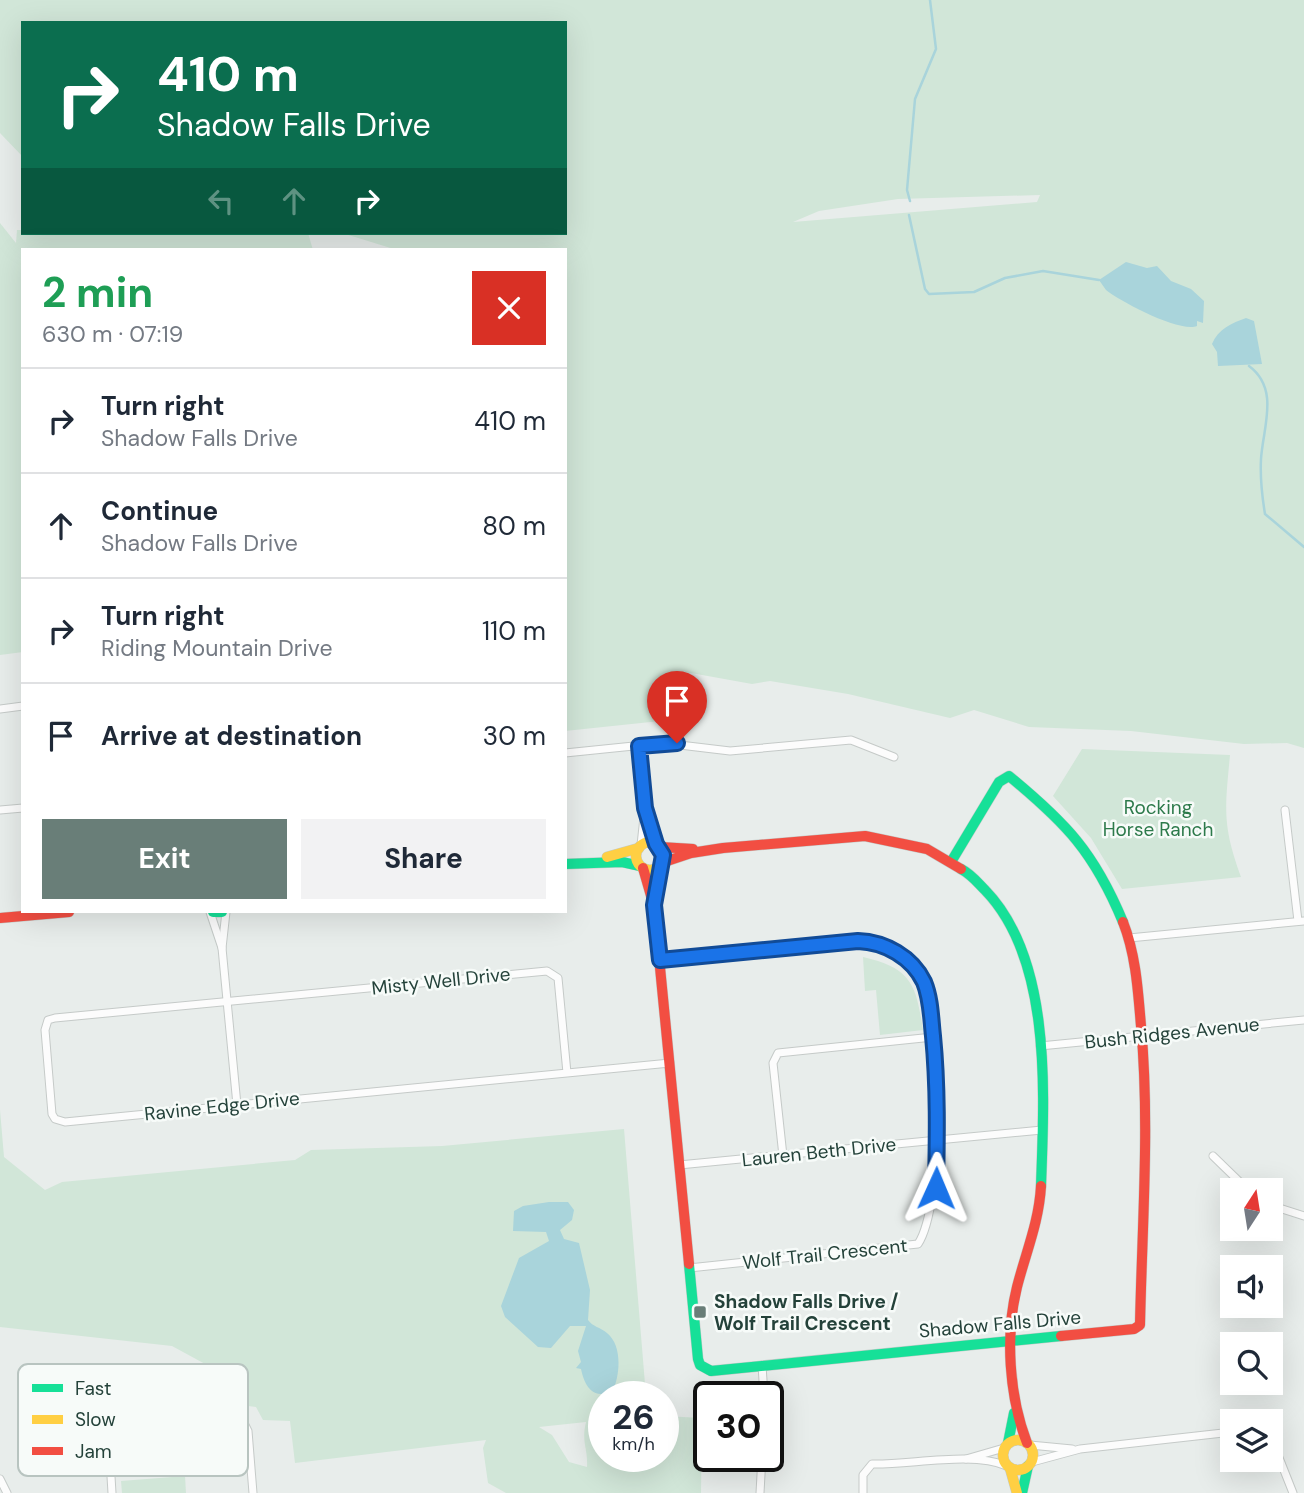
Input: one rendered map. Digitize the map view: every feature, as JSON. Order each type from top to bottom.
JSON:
[{"type":"street","points":[[0,709],[21,706]]},
{"type":"street","points":[[567,753],[677,743],[730,751],[851,740],[894,757]]},
{"type":"street","points":[[639,746],[645,808],[636,859],[642,867]]},
{"type":"street","points":[[951,862],[1004,778],[1014,778],[1057,815],[1084,846],[1106,882],[1129,938],[1142,1035]]},
{"type":"street","points":[[0,810],[21,808]]},
{"type":"street","points":[[645,808],[663,855],[661,864]]},
{"type":"street","points":[[1129,938],[1301,921],[1285,810]]},
{"type":"street","points":[[590,862],[640,846],[708,850],[868,836],[909,844],[951,862],[990,894],[1019,940],[1032,978],[1040,1046],[1042,1130],[1038,1212],[1015,1296],[1012,1340],[1016,1406],[1029,1444],[1030,1464],[1019,1493]]},
{"type":"street","points":[[567,864],[622,862],[652,869],[708,850]]},
{"type":"street","name":"Shadow Falls Drive","points":[[654,905],[661,864]]},
{"type":"street","name":"Shadow Falls Drive","points":[[642,867],[654,905],[700,1365],[711,1371],[1134,1329],[1140,1325],[1146,1115],[1142,1035]]},
{"type":"street","points":[[0,918],[58,913]]},
{"type":"street","points":[[211,913],[222,948]]},
{"type":"street","points":[[224,913],[222,948],[237,1105]]},
{"type":"street","name":"Wolf Trail Crescent","points":[[660,960],[848,942],[876,944],[904,958],[920,977],[930,1004],[937,1087],[937,1140],[933,1203],[921,1240],[913,1247],[690,1268]]},
{"type":"street","name":"Misty Well Drive","points":[[227,1002],[553,972],[558,978],[567,1073]]},
{"type":"street","name":"Ravine Edge Drive","points":[[227,1002],[48,1020],[45,1031],[55,1119],[65,1122],[670,1063]]},
{"type":"street","name":"Bush Ridges Avenue","points":[[1040,1046],[1304,1020]]},
{"type":"street","points":[[783,1156],[773,1063],[778,1053],[933,1037]]},
{"type":"street","name":"Lauren Beth Drive","points":[[679,1166],[1042,1130]]},
{"type":"street","points":[[1213,1156],[1236,1178]]},
{"type":"street","points":[[1283,1209],[1304,1216]]},
{"type":"street","points":[[762,1365],[763,1381]]},
{"type":"street","points":[[1016,1406],[1003,1458],[1019,1493]]},
{"type":"street","points":[[248,1431],[253,1493]]},
{"type":"street","points":[[863,1493],[863,1475],[872,1464],[993,1461],[1021,1470],[1030,1464],[1080,1449],[1220,1433]]},
{"type":"street","points":[[962,1460],[1006,1446],[1018,1439],[1029,1444],[1080,1449]]},
{"type":"street","points":[[1283,1468],[1293,1493]]},
{"type":"street","points":[[760,1493],[761,1472]]},
{"type":"street","points":[[0,1479],[7,1493]]},
{"type":"green space","points":[[0,0],[1304,0],[1304,748],[1287,743],[1244,744],[1131,731],[1029,727],[974,710],[950,718],[848,694],[770,681],[752,684],[680,671],[660,721],[567,731],[567,248],[391,248],[348,235],[567,235],[567,21],[21,21],[21,155],[0,133]],"holes":[[[1040,195],[1037,202],[793,222],[819,211],[898,199]]]},
{"type":"green space","points":[[0,223],[16,243],[17,230],[21,230],[21,235],[309,235],[312,248],[21,248],[21,652],[0,655]]},
{"type":"green space","name":"Rocking Horse Ranch","points":[[1082,749],[1230,755],[1226,817],[1241,877],[1122,889],[1091,838],[1053,796]]},
{"type":"green space","points":[[863,957],[892,967],[909,981],[918,1001],[923,1030],[880,1035],[876,990],[865,991]]},
{"type":"green space","points":[[0,1110],[4,1157],[45,1190],[62,1182],[295,1160],[311,1150],[442,1146],[624,1129],[645,1381],[588,1381],[588,1472],[679,1472],[679,1417],[693,1418],[693,1472],[701,1472],[701,1493],[506,1493],[488,1483],[483,1448],[486,1440],[295,1463],[290,1421],[263,1420],[256,1407],[248,1406],[248,1364],[205,1364],[172,1346],[0,1327]],"holes":[[[586,1422],[584,1440],[587,1467],[569,1462],[552,1435],[539,1427]]]},
{"type":"green space","points":[[185,1476],[186,1493],[122,1493],[121,1481]]},
{"type":"water","points":[[1126,262],[1147,268],[1157,266],[1171,281],[1191,289],[1204,301],[1203,323],[1197,321],[1197,326],[1189,327],[1165,321],[1137,309],[1106,290],[1099,280]]},
{"type":"water","points":[[1246,318],[1254,321],[1262,364],[1218,366],[1217,352],[1212,344],[1226,327]]},
{"type":"water","points":[[568,1202],[574,1210],[572,1220],[560,1230],[564,1239],[579,1243],[590,1290],[588,1320],[607,1333],[616,1345],[616,1381],[588,1381],[588,1387],[581,1369],[576,1368],[581,1362],[578,1351],[586,1326],[570,1326],[551,1348],[538,1347],[505,1317],[501,1306],[519,1258],[549,1241],[546,1232],[513,1231],[514,1211],[523,1206]]},
{"type":"waterway","points":[[910,201],[907,190],[915,99],[936,49],[930,0]]},
{"type":"waterway","points":[[909,215],[925,289],[929,294],[974,292],[1005,278],[1043,271],[1099,280]]},
{"type":"waterway","points":[[1249,366],[1258,375],[1267,397],[1261,466],[1265,514],[1304,547]]},
{"type":"traffic: fast","points":[[951,862],[999,782],[1009,776],[1047,809],[1076,840],[1101,876],[1123,922]]},
{"type":"traffic: fast","points":[[567,864],[622,862],[640,866]]},
{"type":"traffic: fast","points":[[961,869],[985,890],[1007,919],[1023,953],[1033,991],[1040,1030],[1043,1071],[1041,1186]]},
{"type":"traffic: fast","points":[[689,1264],[698,1359],[700,1365],[711,1371],[1061,1336]]},
{"type":"traffic: fast","points":[[1008,1443],[1014,1413]]},
{"type":"traffic: fast","points":[[1022,1493],[1028,1466]]},
{"type":"traffic: slow","points":[[650,842],[660,846],[664,856],[660,866],[650,870],[640,866],[636,856],[640,846],[650,842]]},
{"type":"traffic: slow","points":[[607,857],[639,848]]},
{"type":"traffic: slow","points":[[1018,1440],[1029,1444],[1033,1455],[1029,1466],[1018,1470],[1007,1466],[1003,1455],[1007,1444],[1018,1440]]},
{"type":"traffic: slow","points":[[1010,1468],[1017,1493]]},
{"type":"traffic: jam","points":[[661,863],[691,853],[723,848],[865,836],[927,849],[961,869]]},
{"type":"traffic: jam","points":[[660,847],[693,849]]},
{"type":"traffic: jam","points":[[643,868],[654,906],[689,1264]]},
{"type":"traffic: jam","points":[[0,918],[58,913]]},
{"type":"traffic: jam","points":[[1061,1336],[1134,1329],[1140,1325],[1145,1138],[1144,1063],[1136,973],[1123,922]]},
{"type":"traffic: jam","points":[[1027,1443],[1013,1386],[1011,1325],[1017,1287],[1038,1212],[1041,1186]]},
{"type":"place","name":"Shadow Falls Drive / Wolf Trail Crescent","points":[[700,1312]]},
{"type":"route","points":[[677,743],[639,746],[645,808],[656,844],[663,855],[656,881],[654,905],[660,960],[858,941],[886,947],[904,958],[914,967],[924,984],[930,1004],[937,1087],[936,1188]]}]
